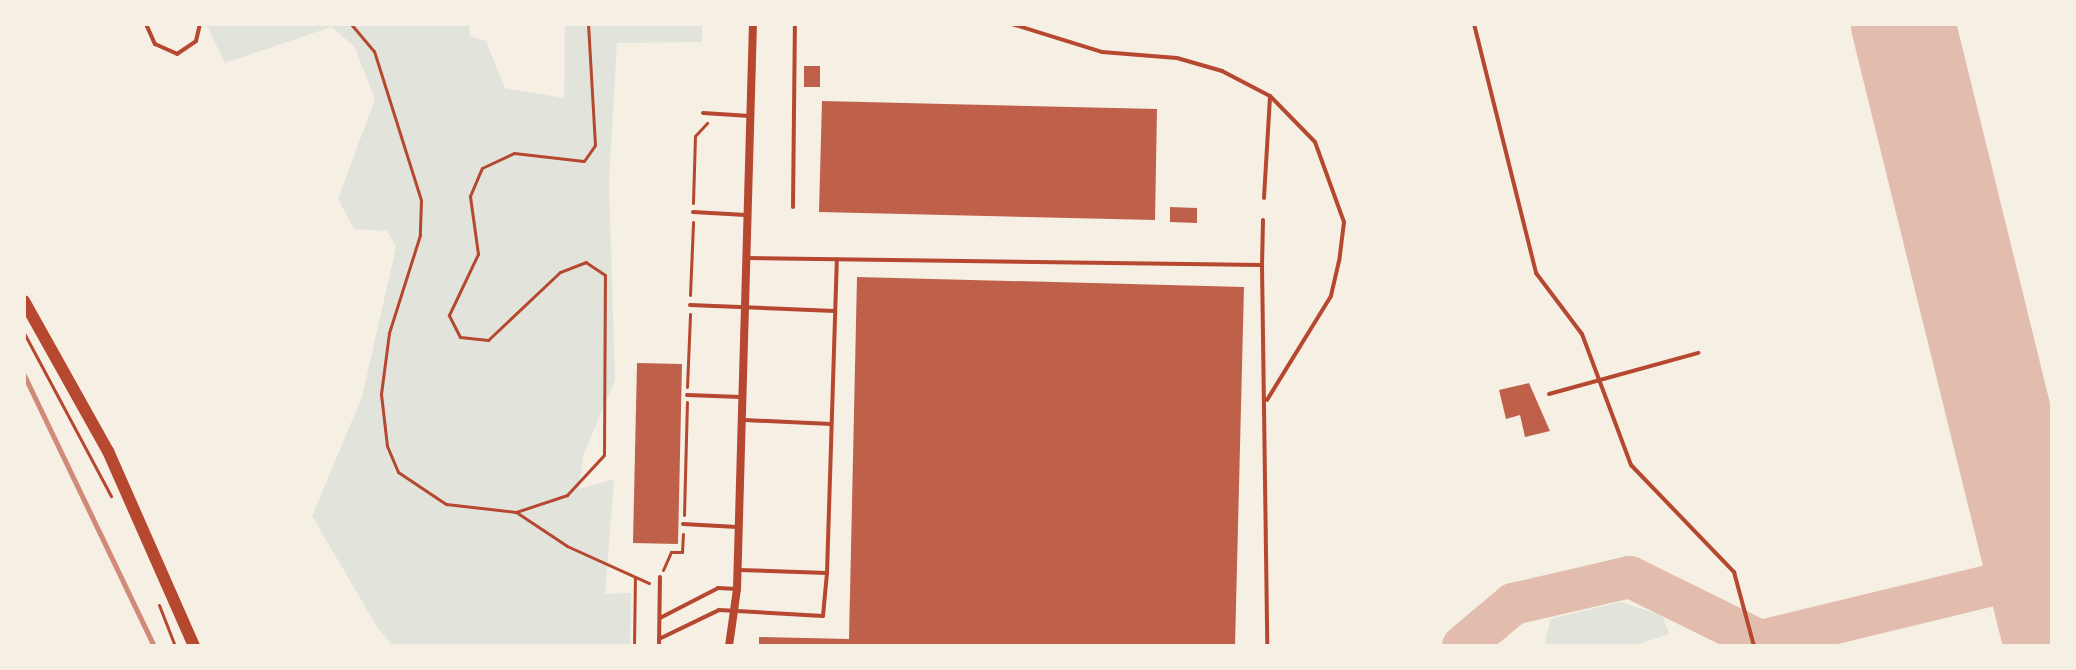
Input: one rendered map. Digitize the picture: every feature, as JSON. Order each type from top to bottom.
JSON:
[{"type":"main road","points":[[24,301],[108,451],[193,645]]},
{"type":"street","points":[[729,646],[738,570],[753,24]]},
{"type":"lane","points":[[146,24],[155,44],[177,54],[196,41],[200,24]]},
{"type":"lane","points":[[793,207],[795,24]]},
{"type":"lane","points":[[1012,24],[1102,52],[1177,58],[1270,96],[1315,142],[1344,222],[1331,296],[1266,401]]},
{"type":"lane","points":[[1474,24],[1536,273],[1582,334],[1597,381],[1631,465],[1734,572],[1754,646]]},
{"type":"lane","points":[[1264,198],[1270,96]]},
{"type":"lane","points":[[703,113],[750,116]]},
{"type":"lane","points":[[693,212],[747,215]]},
{"type":"lane","points":[[1263,220],[1267,646]]},
{"type":"lane","points":[[746,258],[1262,265]]},
{"type":"lane","points":[[659,639],[734,610],[823,616],[837,259]]},
{"type":"lane","points":[[690,305],[836,311]]},
{"type":"lane","points":[[1549,394],[1698,353]]},
{"type":"lane","points":[[687,395],[742,397]]},
{"type":"lane","points":[[742,420],[832,424]]},
{"type":"lane","points":[[683,524],[739,527]]},
{"type":"lane","points":[[738,570],[827,573]]},
{"type":"lane","points":[[659,646],[660,577]]},
{"type":"lane","points":[[660,618],[718,588],[737,589]]},
{"type":"path","points":[[351,24],[374,51],[421,200],[420,235],[385,363],[387,446],[398,472],[446,504],[516,512],[635,578],[660,587]]},
{"type":"path","points":[[516,512],[567,495],[604,455],[605,275],[586,262],[560,272],[488,340],[460,337],[449,315],[478,254],[470,196],[482,168],[514,153],[571,162],[590,154],[597,131],[588,24]]},
{"type":"path","points":[[660,577],[671,552],[682,552],[695,136],[715,114]]},
{"type":"path","points":[[24,333],[119,511]]},
{"type":"path","points":[[634,646],[635,578]]},
{"type":"path","points":[[158,602],[175,646]]},
{"type":"shaded area","points":[[206,24],[470,24],[469,36],[486,41],[505,88],[564,98],[565,24],[702,24],[702,42],[617,43],[609,182],[615,380],[583,456],[579,489],[614,479],[605,594],[631,593],[630,646],[393,646],[377,627],[312,516],[362,397],[396,247],[387,231],[354,229],[338,199],[375,99],[354,46],[331,27],[225,63]]},
{"type":"shaded area","points":[[1620,602],[1662,615],[1669,634],[1633,646],[1544,646],[1551,619]]},
{"type":"building","points":[[804,66],[820,66],[820,87],[804,87]]},
{"type":"building","points":[[822,101],[1157,109],[1155,220],[819,212]]},
{"type":"building","points":[[1170,207],[1197,208],[1197,223],[1170,222]]},
{"type":"building","points":[[857,277],[1244,287],[1235,646],[759,646],[759,637],[849,639]]},
{"type":"building","points":[[637,363],[682,364],[678,544],[633,543]]},
{"type":"building","points":[[1529,383],[1550,431],[1525,437],[1520,415],[1506,419],[1499,390]]},
{"type":"taxiway","points":[[1740,646],[2038,574]]},
{"type":"taxiway","points":[[1463,646],[1513,604],[1630,577],[1760,641]]},
{"type":"runway","points":[[1903,24],[2052,629]]},
{"type":"railway","points":[[24,375],[154,646]]}]
